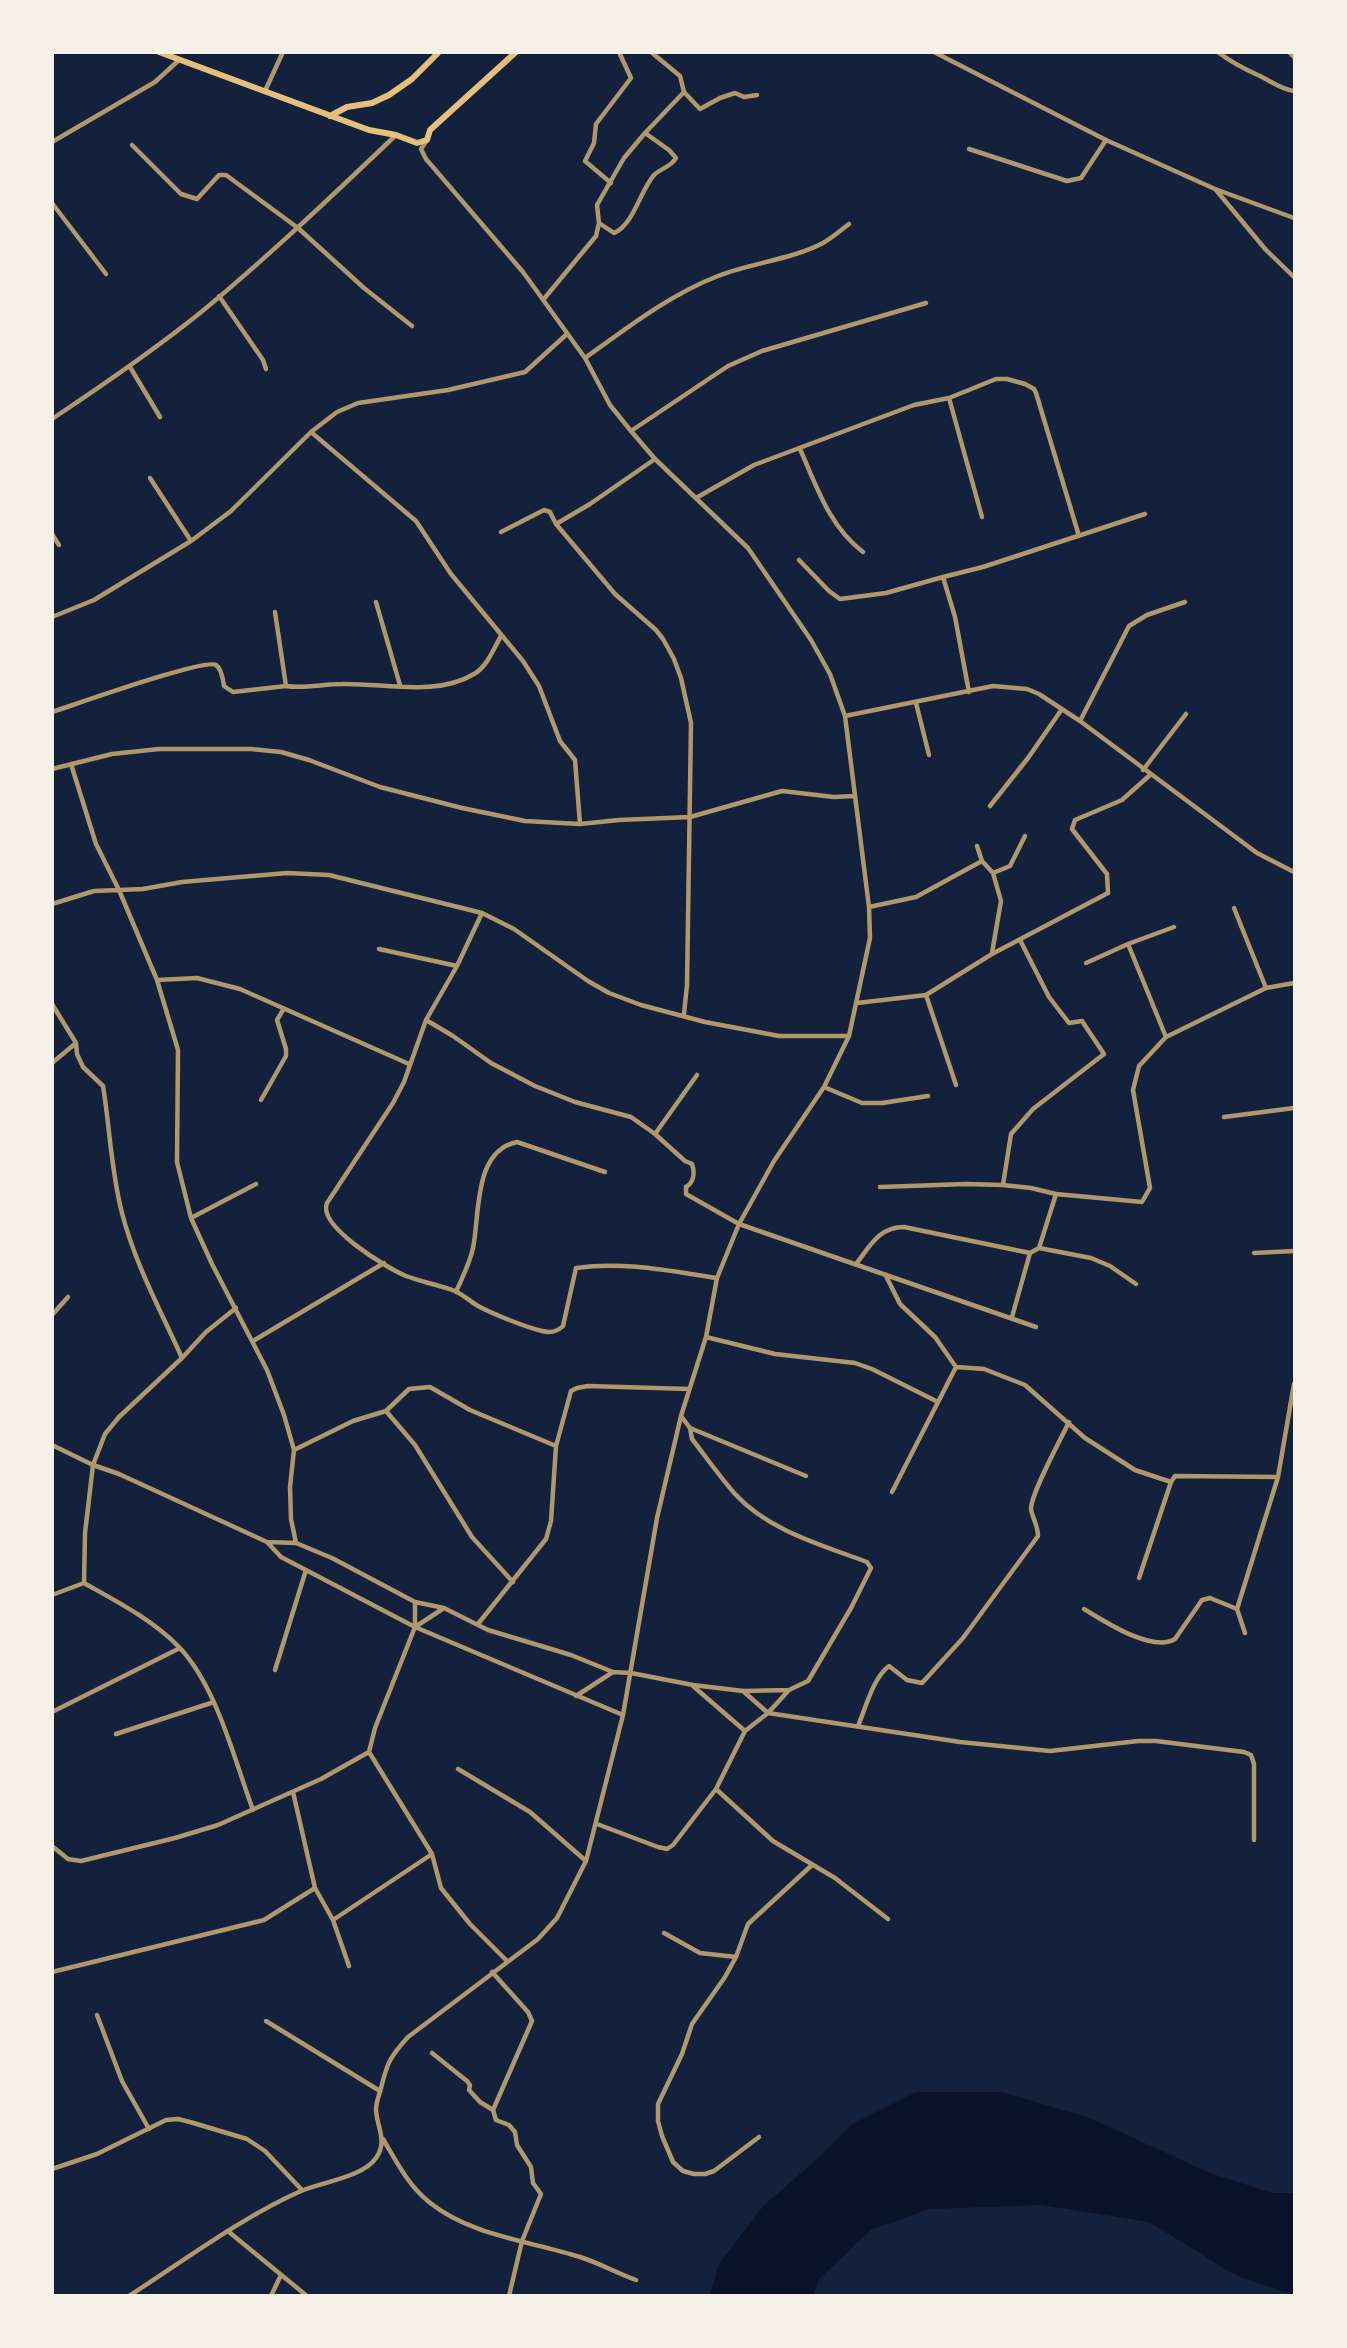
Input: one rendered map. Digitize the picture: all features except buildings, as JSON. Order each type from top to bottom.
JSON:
[{"type":"main road","points":[[159,52],[369,130],[396,135],[417,143],[427,140],[430,130],[516,52]]},
{"type":"main road","points":[[330,116],[347,107],[372,103],[389,95],[412,79],[439,52]]},
{"type":"street","points":[[265,91],[283,52]]},
{"type":"street","points":[[611,183],[585,161],[594,142],[596,124],[631,78],[619,52]]},
{"type":"street","points":[[651,52],[680,76],[684,92],[700,109],[735,93],[744,97],[757,95]]},
{"type":"street","points":[[934,52],[1106,140],[1215,189],[1294,218]]},
{"type":"street","points":[[1218,52],[1238,67],[1261,76],[1284,90],[1294,91]]},
{"type":"street","points":[[1289,52],[1294,57]]},
{"type":"street","points":[[52,142],[155,82],[179,60]]},
{"type":"street","points":[[543,300],[596,236],[599,223],[597,205],[624,158],[684,92]]},
{"type":"street","points":[[599,223],[614,233],[618,231],[634,210],[654,175],[668,167],[676,158],[669,150],[645,133]]},
{"type":"street","points":[[52,419],[130,367],[219,296],[298,228],[396,135]]},
{"type":"street","points":[[427,140],[421,149],[426,159],[523,272],[585,358],[610,405],[655,459],[748,548],[811,640],[830,674],[845,716],[869,907],[870,938],[849,1036],[824,1087],[774,1161],[739,1224],[717,1278],[706,1337],[681,1416],[657,1518],[623,1715],[586,1861],[557,1918],[538,1939],[408,2037],[392,2054],[382,2075],[376,2112],[383,2139],[411,2183],[440,2210],[468,2225],[579,2257],[636,2280]]},
{"type":"street","points":[[969,150],[1067,181],[1081,178],[1106,140]]},
{"type":"street","points":[[132,145],[181,194],[197,199],[219,176],[226,175],[298,228],[364,288],[412,326]]},
{"type":"street","points":[[1215,189],[1266,250],[1294,277]]},
{"type":"street","points":[[52,203],[106,274]]},
{"type":"street","points":[[585,358],[669,300],[693,287],[765,260],[805,251],[824,242],[849,224]]},
{"type":"street","points":[[219,296],[263,360],[266,369]]},
{"type":"street","points":[[631,431],[728,366],[762,351],[926,303]]},
{"type":"street","points":[[52,617],[94,600],[191,541],[231,511],[311,432],[337,412],[358,403],[448,390],[525,372],[567,334]]},
{"type":"street","points":[[130,367],[160,417]]},
{"type":"street","points":[[696,498],[754,465],[914,405],[949,398],[996,379],[1007,379],[1034,389],[1079,536]]},
{"type":"street","points":[[949,398],[982,517]]},
{"type":"street","points":[[311,432],[416,521],[452,574],[535,679],[560,741],[576,760],[580,824]]},
{"type":"street","points":[[800,449],[830,516],[847,538],[863,552]]},
{"type":"street","points":[[556,524],[599,498],[655,459]]},
{"type":"street","points":[[150,478],[191,541]]},
{"type":"street","points":[[501,532],[544,510],[550,512],[556,524],[625,605],[656,630],[674,659],[687,698],[691,723],[687,985],[684,1014]]},
{"type":"street","points":[[799,560],[840,599],[886,592],[983,567],[1146,514]]},
{"type":"street","points":[[52,534],[59,545]]},
{"type":"street","points":[[944,577],[956,617],[969,692]]},
{"type":"street","points":[[376,602],[400,685]]},
{"type":"street","points":[[1080,721],[1129,626],[1148,615],[1185,602]]},
{"type":"street","points":[[275,612],[286,686]]},
{"type":"street","points":[[52,712],[183,669],[209,664],[219,667],[224,686],[233,692],[286,686],[342,684],[438,687],[475,674],[482,668],[501,636]]},
{"type":"street","points":[[845,716],[993,686],[1027,689],[1039,694],[1080,721],[1143,770],[1257,852],[1294,873]]},
{"type":"street","points":[[916,703],[929,755]]},
{"type":"street","points":[[990,806],[1028,758],[1062,709]]},
{"type":"street","points":[[1143,770],[1186,714]]},
{"type":"street","points":[[52,769],[112,754],[159,749],[250,749],[281,752],[380,787],[471,811],[525,821],[580,824],[690,817],[783,791],[834,797],[855,796]]},
{"type":"street","points":[[71,764],[96,844],[119,890],[158,980],[178,1050],[177,1162],[191,1218],[277,1394],[294,1450],[291,1519],[296,1543]]},
{"type":"street","points":[[857,1003],[926,995],[992,954],[1108,893],[1107,874],[1072,829],[1075,820],[1122,800],[1150,775]]},
{"type":"street","points":[[993,873],[1010,866],[1025,836]]},
{"type":"street","points":[[977,846],[982,861],[993,873],[1001,901],[992,954]]},
{"type":"street","points":[[869,907],[916,897],[982,861]]},
{"type":"street","points":[[52,904],[94,891],[143,889],[182,882],[310,872],[386,888],[482,913],[514,929],[568,968],[609,993],[641,1005],[684,1014],[705,1022],[779,1036],[849,1036]]},
{"type":"street","points":[[1234,908],[1266,988]]},
{"type":"street","points":[[482,913],[457,966],[426,1020],[404,1082],[393,1103],[325,1208],[336,1230],[405,1276],[456,1292],[480,1306],[549,1332],[563,1326],[576,1268],[596,1264],[626,1264],[717,1278]]},
{"type":"street","points":[[1086,963],[1174,927]]},
{"type":"street","points":[[1003,1185],[1011,1134],[1033,1109],[1104,1054],[1082,1021],[1069,1023],[1049,997],[1020,940]]},
{"type":"street","points":[[1128,944],[1166,1037]]},
{"type":"street","points":[[379,949],[457,966]]},
{"type":"street","points":[[158,980],[197,978],[240,989],[409,1064]]},
{"type":"street","points":[[880,1187],[1003,1185],[1056,1194],[1142,1202],[1150,1188],[1133,1090],[1139,1066],[1166,1037],[1266,988],[1294,982]]},
{"type":"street","points":[[926,995],[956,1085]]},
{"type":"street","points":[[52,1004],[76,1043],[77,1054],[83,1067],[104,1086],[111,1163],[123,1215],[136,1255],[183,1358]]},
{"type":"street","points":[[261,1100],[286,1056],[277,1020],[283,1010]]},
{"type":"street","points":[[426,1020],[490,1063],[511,1074],[557,1095],[631,1117],[655,1134],[685,1161],[692,1164],[693,1175],[690,1184],[686,1187],[686,1194],[739,1224],[886,1276],[1012,1317],[1035,1327]]},
{"type":"street","points":[[52,1063],[76,1043]]},
{"type":"street","points":[[655,1134],[697,1075]]},
{"type":"street","points":[[824,1087],[862,1103],[882,1103],[928,1096]]},
{"type":"street","points":[[1224,1117],[1294,1108]]},
{"type":"street","points":[[456,1292],[474,1246],[477,1199],[492,1159],[500,1148],[516,1142],[605,1172]]},
{"type":"street","points":[[191,1218],[256,1184]]},
{"type":"street","points":[[1040,1248],[1056,1194]]},
{"type":"street","points":[[856,1264],[880,1233],[894,1227],[919,1228],[1030,1253],[1040,1248],[1091,1258],[1110,1266],[1136,1284]]},
{"type":"street","points":[[1254,1253],[1294,1251]]},
{"type":"street","points":[[1012,1317],[1030,1253]]},
{"type":"street","points":[[253,1341],[384,1263]]},
{"type":"street","points":[[886,1276],[900,1304],[935,1337],[956,1367]]},
{"type":"street","points":[[52,1315],[68,1297]]},
{"type":"street","points":[[84,1583],[85,1533],[93,1465],[110,1428],[183,1358],[206,1332],[236,1308]]},
{"type":"street","points":[[706,1337],[776,1354],[855,1363],[938,1402]]},
{"type":"street","points":[[892,1492],[956,1367]]},
{"type":"street","points":[[956,1367],[984,1369],[1025,1385],[1085,1438],[1135,1470],[1171,1482]]},
{"type":"street","points":[[1245,1633],[1237,1609],[1278,1476],[1294,1384]]},
{"type":"street","points":[[294,1450],[353,1421],[387,1411],[409,1389],[430,1387],[470,1410],[556,1446]]},
{"type":"street","points":[[478,1624],[546,1539],[551,1521],[556,1446],[571,1391],[577,1388],[689,1389]]},
{"type":"street","points":[[387,1411],[415,1445],[472,1537],[513,1581]]},
{"type":"street","points":[[597,1824],[667,1849],[681,1836],[716,1789],[745,1731],[768,1713],[789,1690],[808,1681],[851,1608],[871,1568],[870,1565],[793,1534],[756,1512],[735,1494],[692,1439],[690,1428],[681,1416]]},
{"type":"street","points":[[858,1726],[875,1684],[886,1668],[889,1666],[907,1680],[922,1683],[963,1638],[1038,1536],[1038,1525],[1031,1509],[1037,1489],[1069,1422]]},
{"type":"street","points":[[690,1428],[806,1476]]},
{"type":"street","points":[[1287,1428],[1294,1430]]},
{"type":"street","points":[[52,1445],[267,1542],[281,1557],[415,1627],[623,1715]]},
{"type":"street","points":[[1139,1578],[1175,1476],[1278,1476]]},
{"type":"street","points":[[267,1542],[296,1543],[332,1558],[415,1602],[444,1608],[488,1630],[571,1655],[613,1672],[631,1673],[693,1686],[743,1691],[789,1690]]},
{"type":"street","points":[[275,1670],[306,1570]]},
{"type":"street","points":[[52,1595],[84,1583]]},
{"type":"street","points":[[84,1583],[131,1611],[180,1648],[202,1676],[214,1702],[253,1810]]},
{"type":"street","points":[[1084,1609],[1120,1630],[1160,1644],[1175,1639],[1202,1600],[1210,1598],[1237,1609]]},
{"type":"street","points":[[415,1602],[415,1627],[375,1728],[369,1752],[432,1854],[441,1888],[470,1924],[507,1961]]},
{"type":"street","points":[[415,1627],[444,1608]]},
{"type":"street","points":[[52,1712],[180,1648]]},
{"type":"street","points":[[576,1696],[613,1672]]},
{"type":"street","points":[[693,1686],[745,1731]]},
{"type":"street","points":[[743,1691],[768,1713],[960,1742],[1043,1750],[1138,1741],[1244,1752],[1251,1755],[1254,1764],[1254,1840]]},
{"type":"street","points":[[116,1734],[214,1702]]},
{"type":"street","points":[[52,1846],[68,1858],[81,1861],[175,1838],[218,1825],[253,1810],[369,1752]]},
{"type":"street","points":[[458,1769],[530,1812],[586,1861]]},
{"type":"street","points":[[716,1789],[765,1835],[835,1878],[888,1919]]},
{"type":"street","points":[[292,1792],[315,1888],[333,1920],[350,1966]]},
{"type":"street","points":[[333,1920],[432,1854]]},
{"type":"street","points":[[759,2137],[714,2171],[694,2174],[683,2171],[673,2162],[667,2151],[658,2121],[658,2104],[682,2054],[692,2024],[736,1957],[748,1924],[812,1864]]},
{"type":"street","points":[[52,1972],[264,1920],[315,1888]]},
{"type":"street","points":[[664,1933],[700,1953],[736,1957]]},
{"type":"street","points":[[492,1972],[528,2012],[532,2021],[493,2109],[496,2120],[509,2126],[515,2132],[517,2145],[531,2167],[533,2183],[541,2194],[522,2241],[509,2295]]},
{"type":"street","points":[[97,2015],[122,2081],[149,2129]]},
{"type":"street","points":[[266,2021],[380,2091]]},
{"type":"street","points":[[432,2053],[467,2080],[470,2085],[469,2090],[480,2102],[493,2109]]},
{"type":"street","points":[[52,2169],[97,2154],[166,2121],[178,2119],[247,2139],[265,2151],[302,2190]]},
{"type":"street","points":[[129,2295],[229,2232],[302,2190],[369,2165],[378,2154],[383,2139]]},
{"type":"street","points":[[229,2232],[307,2295]]},
{"type":"street","points":[[271,2295],[280,2275]]},
{"type":"water","points":[[916,2092],[1002,2092],[1090,2118],[1210,2173],[1272,2193],[1294,2193],[1294,2295],[1237,2276],[1149,2222],[1041,2205],[930,2209],[871,2230],[819,2279],[814,2295],[710,2295],[719,2264],[764,2205],[815,2161],[852,2124]]}]
